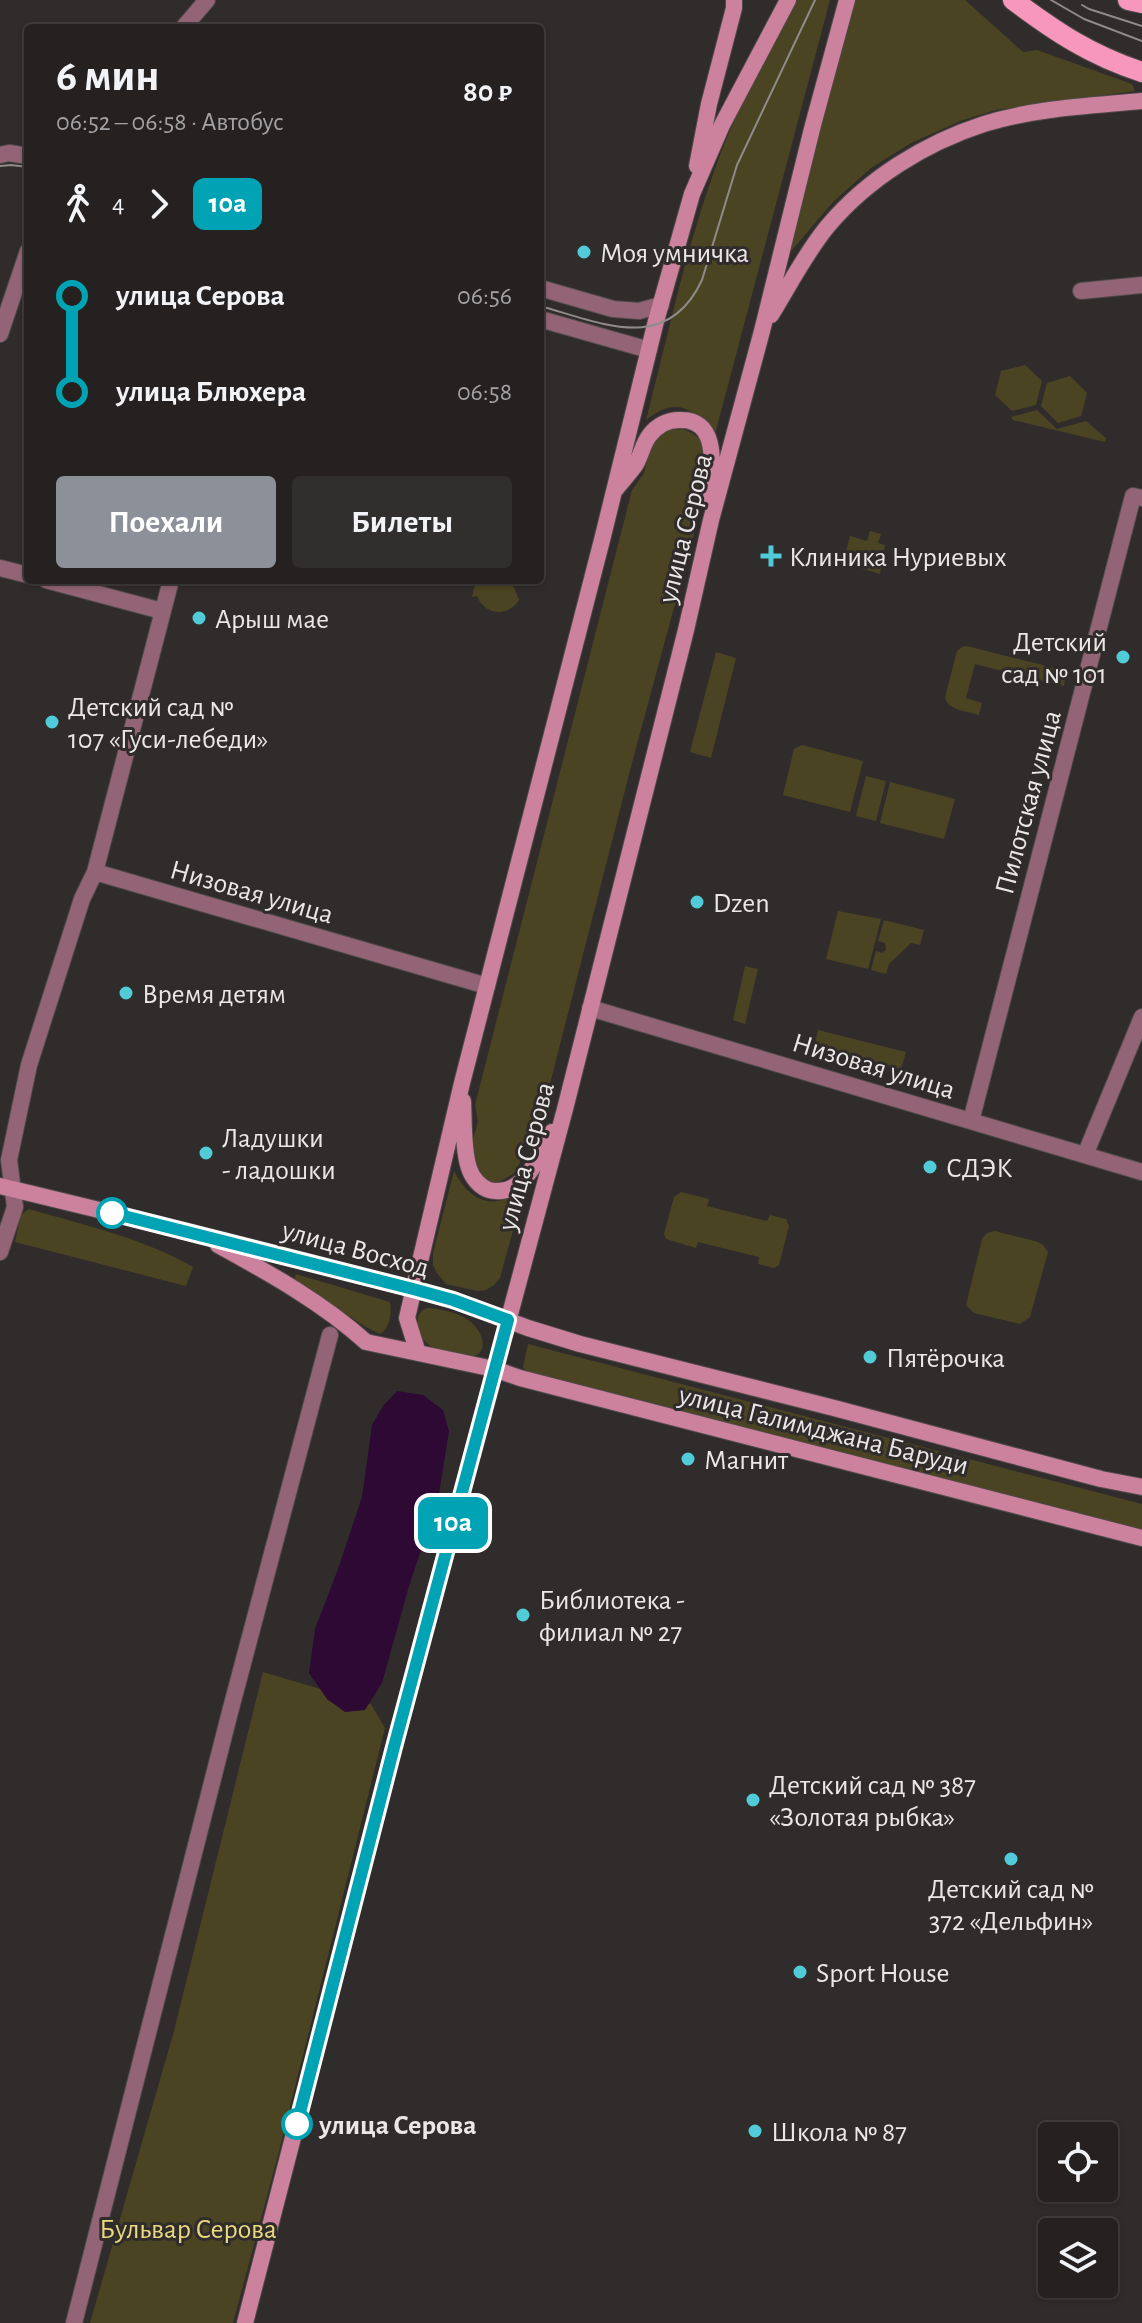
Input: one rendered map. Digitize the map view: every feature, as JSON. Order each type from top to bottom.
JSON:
[{"type":"main road","points":[[1013,0],[1057,33],[1108,61],[1142,72]]},
{"type":"main road","points":[[1128,0],[1142,3]]},
{"type":"street","points":[[186,24],[207,0]]},
{"type":"street","points":[[418,1353],[407,1318],[413,1289],[462,1083],[612,494],[692,194],[709,104],[734,0]]},
{"type":"street","points":[[692,194],[722,125],[788,0]]},
{"type":"street","name":"улица Серова","points":[[245,2323],[390,1761],[565,1109],[711,520],[847,0]]},
{"type":"street","points":[[762,331],[829,225],[871,184],[907,159],[943,140],[984,124],[1062,109],[1142,101]]},
{"type":"street","points":[[0,155],[24,155]]},
{"type":"street","points":[[0,334],[24,263]]},
{"type":"street","points":[[1081,291],[1142,285]]},
{"type":"street","points":[[544,289],[613,309],[639,311],[661,305]]},
{"type":"street","points":[[544,320],[649,350]]},
{"type":"street","points":[[612,494],[636,463],[650,435],[662,424],[689,420],[704,430],[711,446],[711,520]]},
{"type":"street","name":"Пилотская улица","points":[[971,1121],[1138,497]]},
{"type":"street","points":[[0,568],[24,574]]},
{"type":"street","points":[[61,584],[162,611]]},
{"type":"street","points":[[0,1252],[15,1207],[6,1188],[29,1065],[82,899],[95,872],[170,584]]},
{"type":"street","name":"Низовая улица","points":[[95,872],[487,986]]},
{"type":"street","name":"Низовая улица","points":[[590,1008],[1142,1172]]},
{"type":"street","points":[[1085,1155],[1142,1017]]},
{"type":"street","points":[[462,1083],[467,1161],[470,1173],[487,1189],[508,1189],[526,1177],[565,1109]]},
{"type":"street","name":"улица Восход","points":[[6,1188],[413,1289],[508,1320]]},
{"type":"street","name":"улица Восход","points":[[190,1232],[219,1245],[299,1292],[366,1342],[494,1369]]},
{"type":"street","name":"улица Галимджана Баруди","points":[[508,1320],[580,1344],[1142,1487]]},
{"type":"street","points":[[74,2323],[330,1335]]},
{"type":"street","name":"улица Галимджана Баруди","points":[[494,1369],[1142,1538]]},
{"type":"green space","points":[[796,0],[830,0],[714,438],[700,419],[685,409],[667,408],[646,420],[686,260],[716,166],[743,102]]},
{"type":"green space","points":[[853,0],[965,0],[1023,52],[1037,50],[1132,84],[1135,91],[996,110],[963,120],[911,143],[871,168],[833,202],[788,255]]},
{"type":"green space","points":[[1025,365],[1042,381],[1036,405],[1012,411],[995,395],[1001,371]]},
{"type":"green space","points":[[1070,376],[1087,393],[1081,416],[1058,423],[1041,406],[1047,383]]},
{"type":"green space","points":[[1037,410],[1057,429],[1086,421],[1106,438],[1105,442],[1011,417]]},
{"type":"green space","points":[[682,429],[693,434],[703,446],[699,491],[701,508],[541,1119],[529,1132],[518,1168],[499,1182],[492,1182],[479,1176],[471,1147],[478,1121],[475,1105],[632,490],[644,473],[652,439],[666,430]]},
{"type":"green space","points":[[870,531],[881,534],[878,543],[885,545],[880,574],[843,563],[850,536],[867,541]]},
{"type":"green space","points":[[475,584],[513,584],[519,600],[508,610],[496,612],[485,607],[477,596],[472,597]]},
{"type":"green space","points":[[967,646],[1066,671],[1064,686],[975,664],[966,698],[982,703],[979,715],[959,710],[950,705],[945,697],[957,651]]},
{"type":"green space","points":[[716,652],[736,658],[711,758],[690,752]]},
{"type":"green space","points":[[802,745],[863,761],[850,812],[783,795],[794,749]]},
{"type":"green space","points":[[866,776],[886,781],[876,821],[856,816]]},
{"type":"green space","points":[[890,782],[955,799],[944,839],[880,823]]},
{"type":"green space","points":[[838,911],[881,919],[868,969],[826,959]]},
{"type":"green space","points":[[884,920],[924,930],[920,945],[911,943],[889,964],[886,974],[871,970],[876,951],[882,953],[886,950],[885,943],[878,941]]},
{"type":"green space","points":[[745,966],[758,969],[745,1024],[733,1020]]},
{"type":"green space","points":[[818,1030],[906,1052],[901,1069],[815,1044]]},
{"type":"green space","points":[[454,1171],[468,1191],[485,1200],[504,1200],[525,1187],[500,1278],[486,1290],[446,1284],[433,1265],[433,1253]]},
{"type":"green space","points":[[681,1192],[709,1199],[707,1206],[767,1221],[770,1215],[786,1219],[789,1226],[779,1265],[774,1268],[758,1264],[759,1257],[698,1242],[696,1248],[666,1239],[664,1234],[674,1197]]},
{"type":"green space","points":[[29,1209],[113,1233],[174,1257],[193,1267],[186,1286],[15,1242],[21,1215]]},
{"type":"green space","points":[[995,1231],[1038,1242],[1048,1252],[1030,1317],[1020,1324],[974,1313],[966,1305],[982,1239],[987,1233]]},
{"type":"green space","points":[[296,1274],[390,1302],[386,1328],[380,1334],[366,1327],[294,1281]]},
{"type":"green space","points":[[427,1308],[452,1312],[469,1321],[481,1336],[480,1352],[471,1357],[456,1356],[433,1348],[419,1330],[418,1317]]},
{"type":"green space","points":[[528,1344],[1142,1504],[1142,1531],[528,1372],[523,1367]]},
{"type":"green space","name":"Бульвар Серова","points":[[263,1672],[371,1704],[385,1728],[278,2155],[233,2323],[90,2323],[174,2031]]},
{"type":"shaded area","points":[[397,1391],[423,1395],[443,1410],[449,1431],[438,1500],[409,1586],[382,1683],[365,1710],[345,1712],[327,1699],[309,1673],[315,1629],[362,1497],[372,1425]]},
{"type":"tram line","points":[[544,307],[587,320],[631,328],[652,326],[671,318],[688,303],[702,280],[737,165],[815,0]]},
{"type":"tram line","points":[[1051,0],[1084,19],[1142,41]]},
{"type":"tram line","points":[[1082,5],[1142,26]]},
{"type":"tram line","points":[[0,166],[24,167]]},
{"type":"bus line","name":"10а","points":[[112,1213],[413,1289],[508,1320],[297,2124]]},
{"type":"place","name":"Моя умничка","points":[[584,252]]},
{"type":"place","name":"Клиника Нуриевых","points":[[771,556]]},
{"type":"place","name":"Арыш мае","points":[[199,618]]},
{"type":"place","name":"Детский сад № 101","points":[[1123,657]]},
{"type":"place","name":"Детский сад № 107 «Гуси-лебеди»","points":[[52,722]]},
{"type":"place","name":"Dzen","points":[[697,902]]},
{"type":"place","name":"Время детям","points":[[126,993]]},
{"type":"place","name":"Ладушки - ладошки","points":[[206,1153]]},
{"type":"place","name":"СДЭК","points":[[930,1167]]},
{"type":"place","name":"Пятёрочка","points":[[870,1357]]},
{"type":"place","name":"Магнит","points":[[688,1459]]},
{"type":"place","name":"Библиотека - филиал № 27","points":[[523,1615]]},
{"type":"place","name":"Детский сад № 387 «Золотая рыбка»","points":[[753,1800]]},
{"type":"place","name":"Детский сад № 372 «Дельфин»","points":[[1011,1859]]},
{"type":"place","name":"Sport House","points":[[800,1972]]},
{"type":"place","name":"улица Серова","points":[[297,2124]]},
{"type":"place","name":"Школа № 87","points":[[755,2131]]}]
